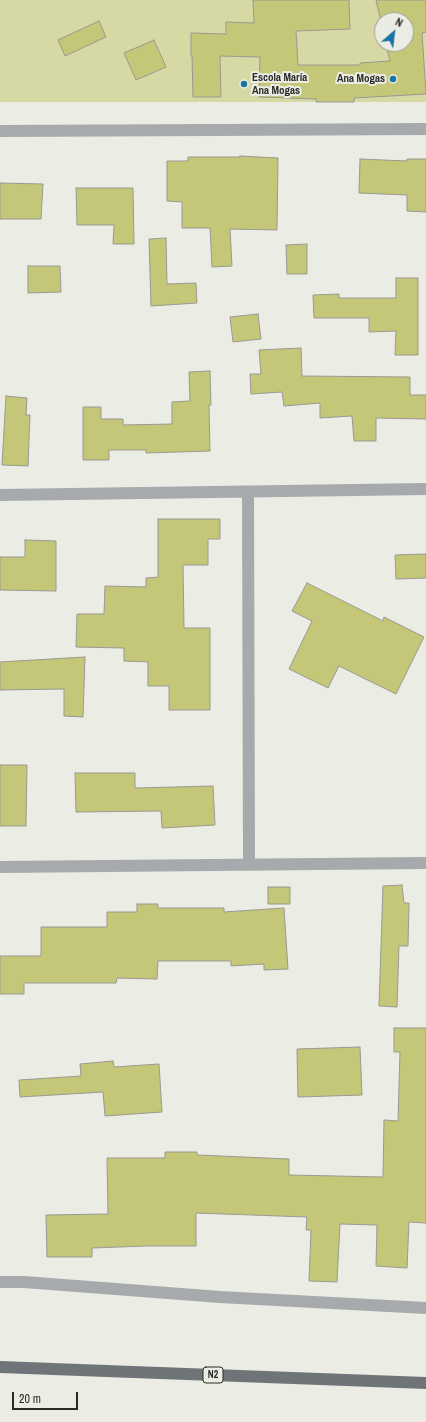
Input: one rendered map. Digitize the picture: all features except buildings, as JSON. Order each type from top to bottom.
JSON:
[{"type":"main road","name":"N2","points":[[0,1367],[426,1383]]},
{"type":"street","points":[[0,131],[426,129]]},
{"type":"street","points":[[0,495],[426,489]]},
{"type":"street","points":[[248,492],[249,865]]},
{"type":"street","points":[[0,867],[426,863]]},
{"type":"street","points":[[0,1282],[24,1282],[220,1297],[426,1308]]},
{"type":"green space","name":"Escola María Ana Mogas","points":[[0,0],[426,0],[426,102],[0,102]]},
{"type":"place","name":"Ana Mogas","points":[[393,79]]},
{"type":"place","name":"Escola María Ana Mogas","points":[[244,84]]}]
